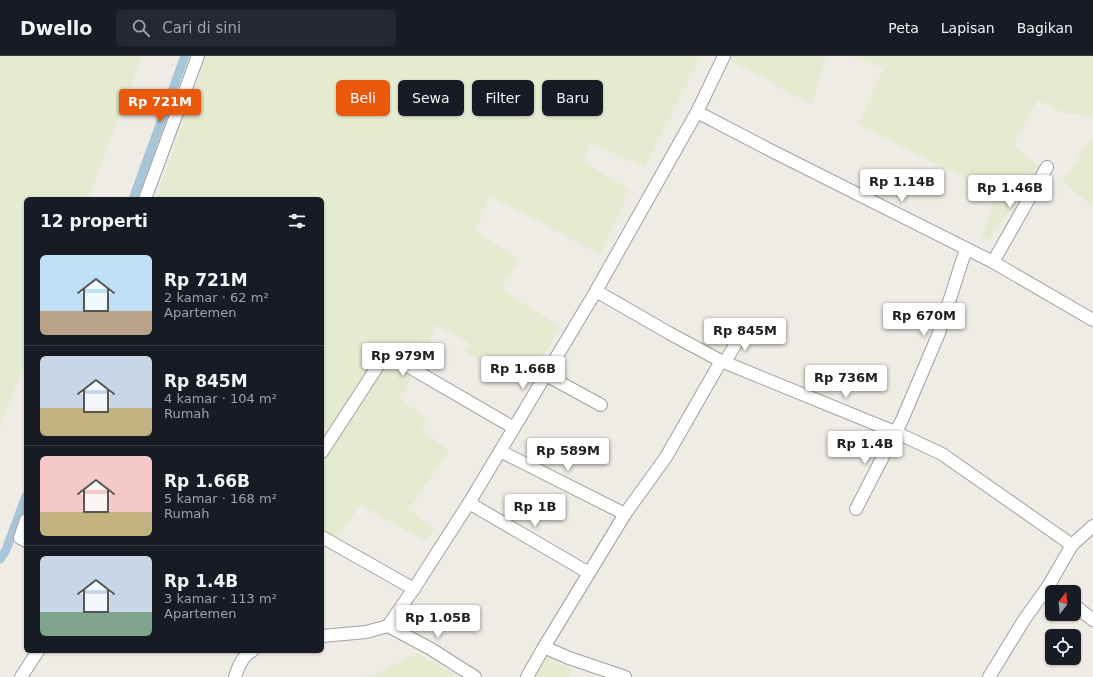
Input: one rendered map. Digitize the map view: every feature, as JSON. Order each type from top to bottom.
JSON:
[{"type":"street","points":[[146,197],[198,56]]},
{"type":"street","points":[[324,636],[366,632],[388,626],[414,589],[469,503],[596,291],[697,112],[724,56]]},
{"type":"street","points":[[697,112],[993,262],[1093,320]]},
{"type":"street","points":[[993,262],[1047,167]]},
{"type":"street","points":[[856,509],[896,432],[939,333],[966,249]]},
{"type":"street","points":[[596,291],[668,333],[723,362],[896,432],[942,454],[1072,545]]},
{"type":"street","points":[[527,677],[625,514],[666,457],[744,330]]},
{"type":"street","points":[[324,449],[383,358],[388,357],[392,357],[514,428]]},
{"type":"street","points":[[546,375],[602,405]]},
{"type":"street","points":[[500,451],[625,514]]},
{"type":"street","points":[[469,503],[589,572]]},
{"type":"street","points":[[24,526],[20,538],[24,540]]},
{"type":"street","points":[[1055,585],[1072,545],[1093,526]]},
{"type":"street","points":[[324,538],[414,589]]},
{"type":"street","points":[[989,677],[1024,620],[1045,598]]},
{"type":"street","points":[[1081,611],[1093,620]]},
{"type":"street","points":[[388,626],[431,649],[475,677]]},
{"type":"street","points":[[544,647],[569,658],[625,677]]},
{"type":"street","points":[[21,677],[37,653]]},
{"type":"street","points":[[235,677],[246,653]]},
{"type":"green space","points":[[0,56],[142,56],[89,197],[24,197],[24,364],[0,427]]},
{"type":"green space","points":[[207,56],[701,56],[645,167],[589,142],[584,162],[630,190],[600,254],[490,196],[475,231],[520,260],[501,289],[560,327],[525,388],[465,352],[470,344],[437,325],[401,400],[429,420],[421,430],[449,450],[409,509],[434,529],[425,541],[361,505],[337,537],[324,531],[324,197],[157,197]]},
{"type":"green space","points":[[723,56],[826,56],[812,105]]},
{"type":"green space","points":[[852,56],[1093,56],[1093,116],[1066,114],[1038,100],[1013,145],[1039,167],[988,241],[982,237],[996,194],[858,124],[884,68]]},
{"type":"green space","points":[[1093,135],[1093,206],[1063,182]]},
{"type":"green space","points":[[545,653],[572,670],[569,677],[531,677]]},
{"type":"green space","points":[[417,654],[461,677],[366,677],[376,674]]},
{"type":"waterway","points":[[134,197],[185,56]]},
{"type":"waterway","points":[[0,559],[6,550],[24,501]]}]
